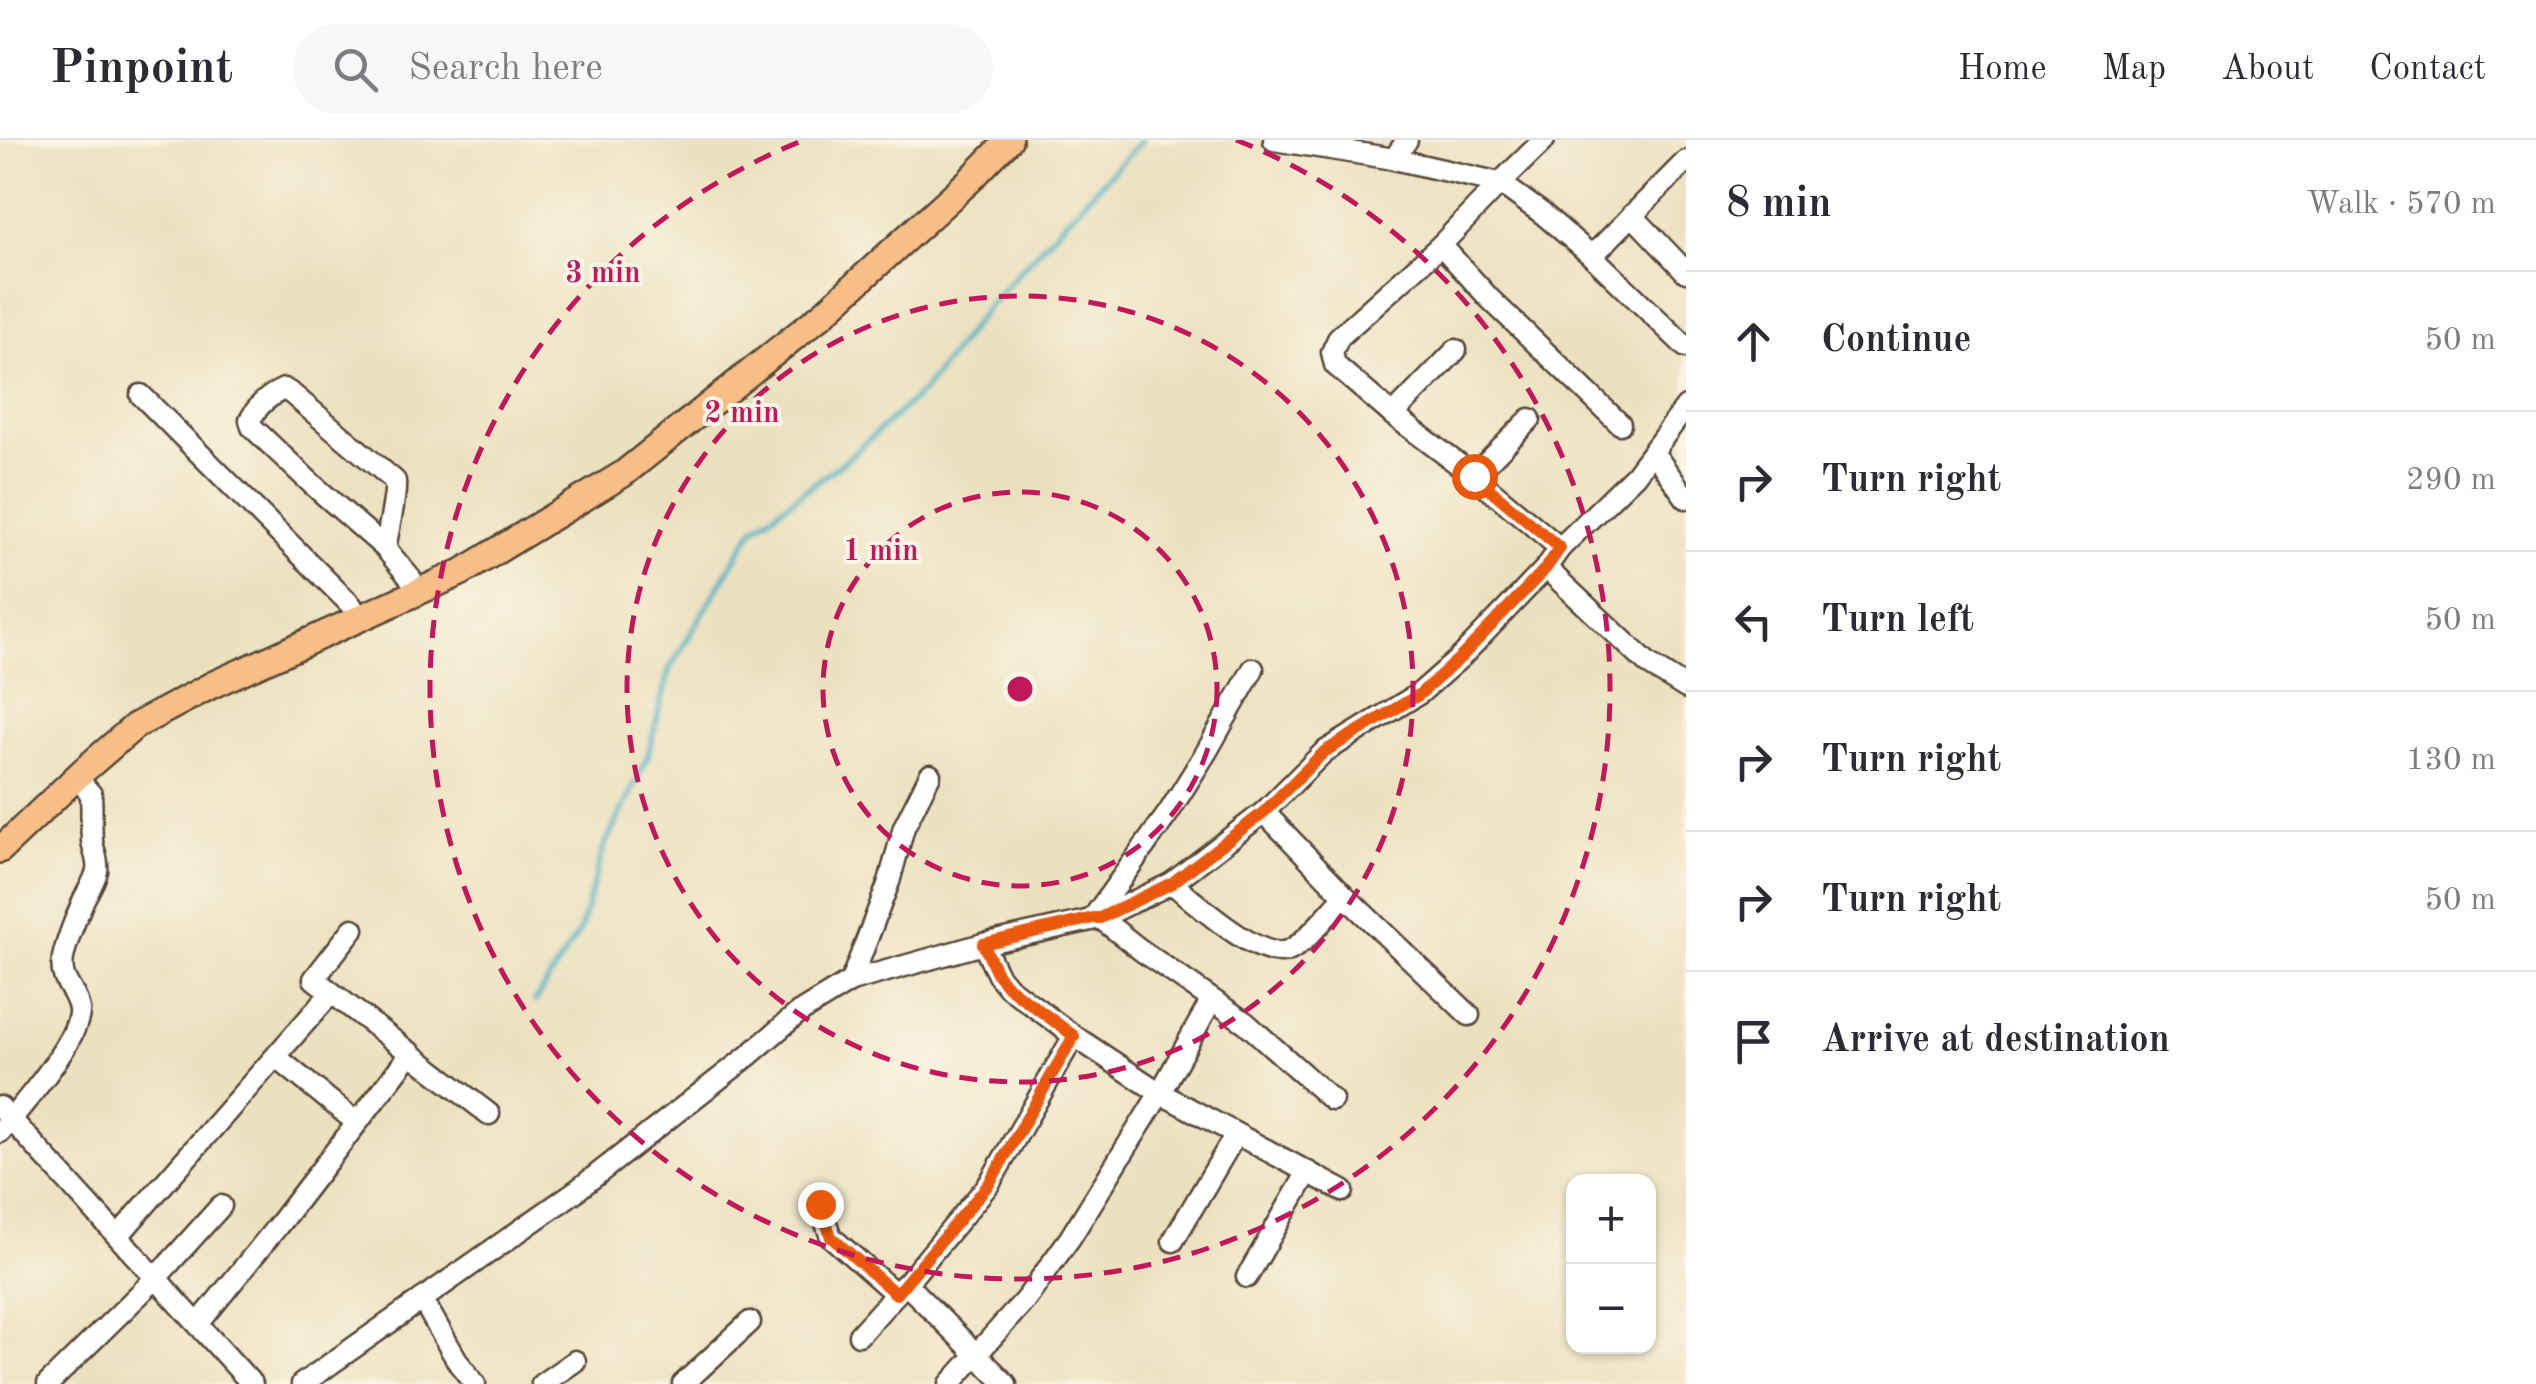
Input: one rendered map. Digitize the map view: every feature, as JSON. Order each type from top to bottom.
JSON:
[{"type":"main road","points":[[0,832],[73,760],[137,706],[456,559],[615,462],[813,303],[988,140]]},
{"type":"main road","points":[[0,850],[136,726],[212,685],[462,572],[623,474],[823,314],[1009,140]]},
{"type":"street","points":[[1274,140],[1394,159],[1500,183],[1544,214],[1592,256],[1686,347]]},
{"type":"street","points":[[1394,159],[1407,140]]},
{"type":"street","points":[[1544,140],[1441,245],[1339,337],[1332,352],[1335,365],[1393,415],[1560,548]]},
{"type":"street","points":[[1592,256],[1686,161]]},
{"type":"street","points":[[1632,215],[1686,272]]},
{"type":"street","points":[[1441,245],[1490,299],[1620,424]]},
{"type":"street","points":[[1393,415],[1456,350]]},
{"type":"street","points":[[385,548],[396,491],[394,480],[292,394],[284,389],[273,394],[254,413],[252,427],[385,548],[411,579]]},
{"type":"street","points":[[141,395],[352,606]]},
{"type":"street","points":[[302,1384],[576,1190],[797,1014],[851,981],[1096,918],[1172,883],[1264,812],[1324,752],[1420,694],[1462,656],[1546,568],[1560,548],[1635,475],[1686,407]]},
{"type":"street","points":[[1474,476],[1530,419]]},
{"type":"street","points":[[1653,452],[1686,498]]},
{"type":"street","points":[[1546,568],[1648,664],[1686,688]]},
{"type":"street","points":[[1096,918],[1207,752],[1253,669]]},
{"type":"street","points":[[851,981],[889,882],[904,827],[930,775]]},
{"type":"street","points":[[76,778],[91,794],[97,862],[97,872],[78,915],[62,969],[64,982],[76,1000],[78,1016],[45,1076],[4,1120],[118,1236],[252,1384]]},
{"type":"street","points":[[1264,812],[1470,1015]]},
{"type":"street","points":[[1172,883],[1214,918],[1273,953],[1285,953],[1297,946],[1346,896]]},
{"type":"street","points":[[1096,918],[1246,1023],[1332,1100]]},
{"type":"street","points":[[353,929],[314,979],[489,1114]]},
{"type":"street","points":[[983,944],[1008,987],[1074,1036],[1160,1093],[1343,1192]]},
{"type":"street","points":[[118,1236],[331,993]]},
{"type":"street","points":[[950,1384],[1026,1299],[1070,1238],[1160,1093],[1211,1001]]},
{"type":"street","points":[[860,1335],[989,1184],[1074,1036]]},
{"type":"street","points":[[198,1323],[411,1053]]},
{"type":"street","points":[[276,1057],[356,1122]]},
{"type":"street","points":[[1173,1241],[1236,1134]]},
{"type":"street","points":[[1246,1277],[1308,1172]]},
{"type":"street","points":[[820,1204],[831,1237],[901,1289],[1006,1384]]},
{"type":"street","points":[[48,1384],[156,1278],[221,1206]]},
{"type":"street","points":[[422,1299],[475,1384]]},
{"type":"street","points":[[683,1384],[750,1322]]},
{"type":"street","points":[[542,1384],[575,1361]]},
{"type":"waterway","points":[[535,1001],[580,930],[604,847],[647,759],[669,670],[753,529],[848,458],[923,391],[986,308],[1142,140]]},
{"type":"route","points":[[820,1204],[831,1237],[896,1294],[989,1184],[1074,1036],[1008,987],[983,944],[1100,918],[1172,883],[1264,812],[1324,752],[1420,694],[1462,656],[1546,568],[1560,548],[1474,476]]}]
